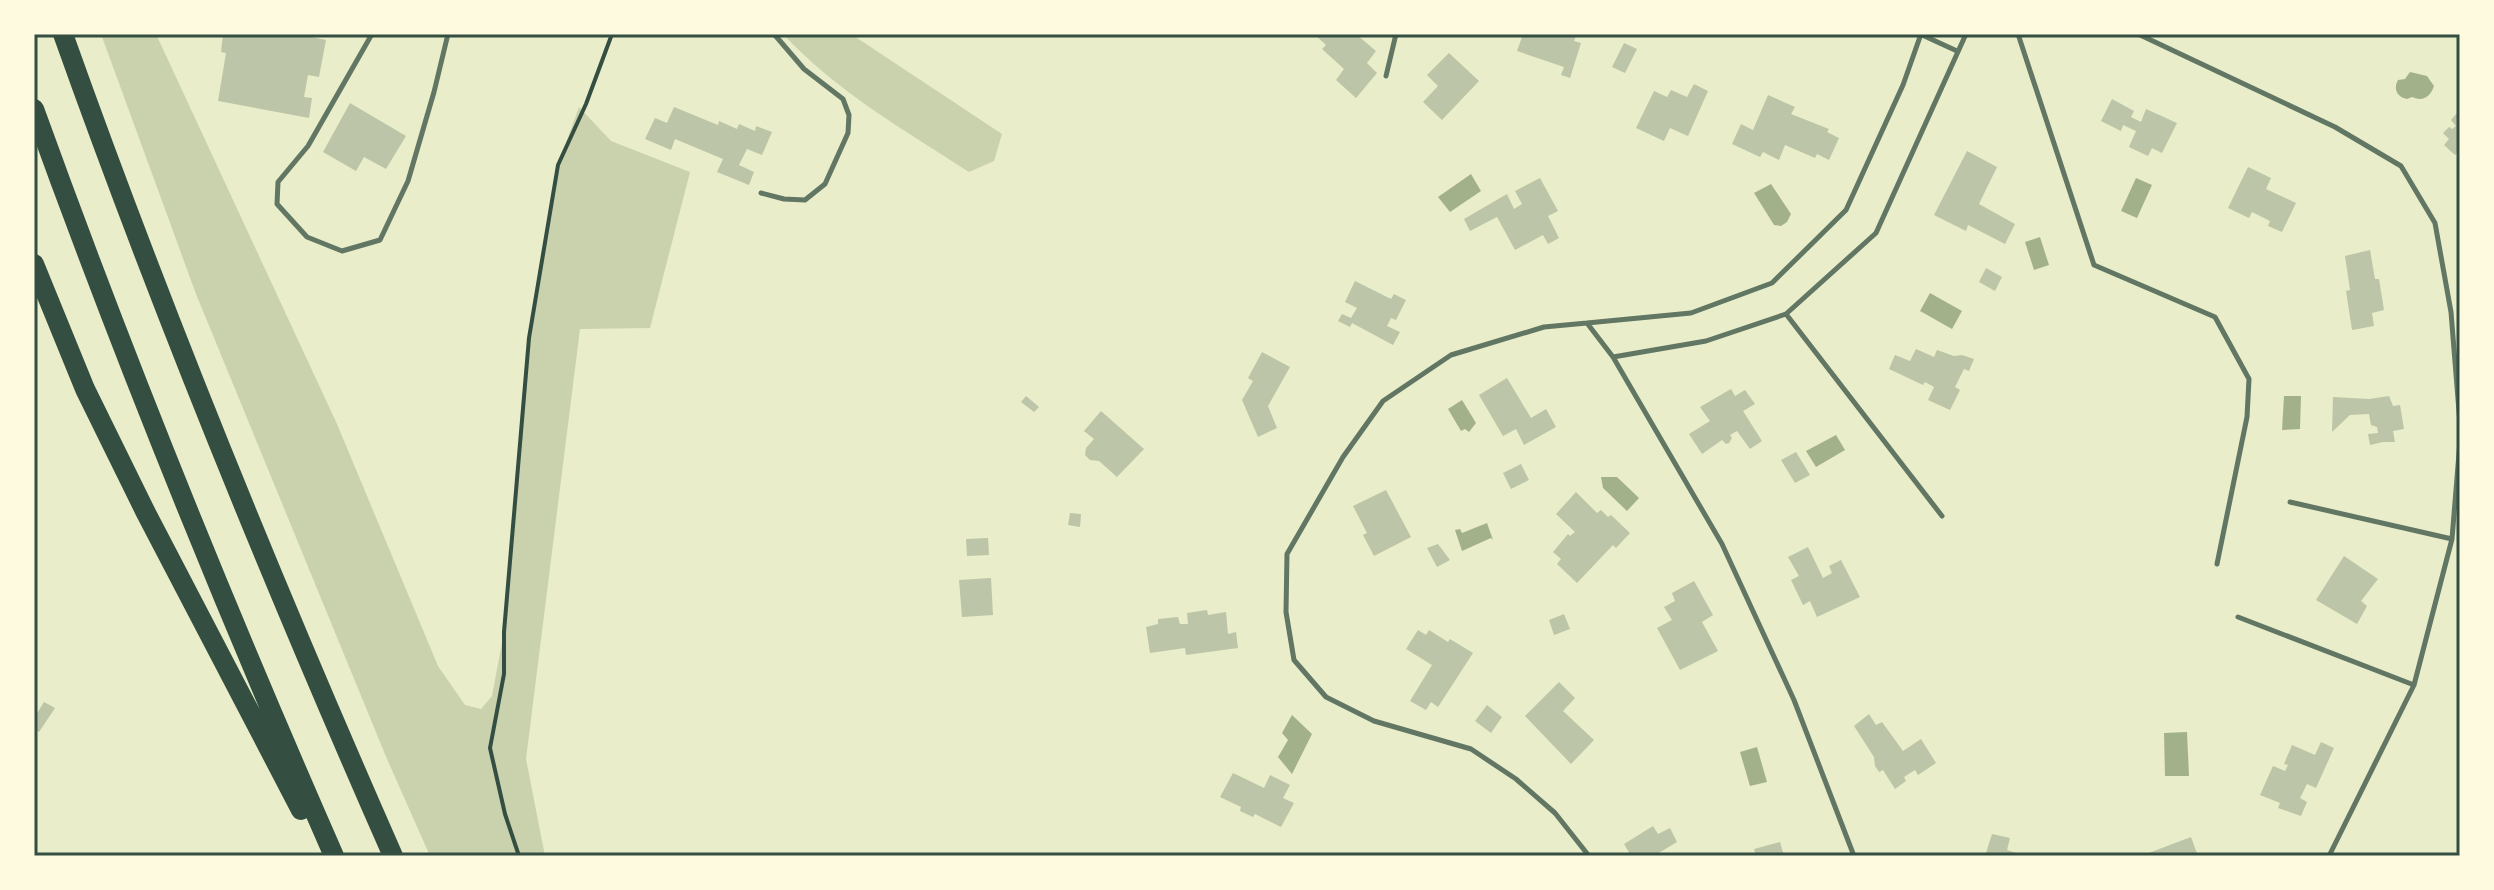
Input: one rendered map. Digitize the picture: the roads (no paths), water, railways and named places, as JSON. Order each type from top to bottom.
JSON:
[{"type":"highway","points":[[63,34],[125,208],[277,587],[393,856]]},
{"type":"highway","points":[[34,109],[77,228],[226,608],[334,856]]},
{"type":"highway","points":[[34,264],[92,403],[145,511],[325,856]]},
{"type":"lane","points":[[372,34],[308,146],[278,182],[277,204],[307,237],[342,251],[380,240],[408,181],[448,34]]},
{"type":"lane","points":[[761,193],[805,200],[825,184],[848,133],[849,115],[843,99],[804,69],[774,34]]},
{"type":"lane","points":[[1386,76],[1396,34]]},
{"type":"lane","points":[[1589,856],[1555,813],[1516,779],[1471,749],[1374,721],[1326,697],[1294,660],[1286,612],[1287,554],[1343,457],[1383,401],[1451,355],[1544,327],[1691,313],[1772,283],[1846,210],[1903,85],[1920,34],[1957,51]]},
{"type":"lane","points":[[1613,357],[1706,341],[1786,314],[1876,233],[1966,34]]},
{"type":"lane","points":[[2018,34],[2094,265],[2215,317],[2249,379],[2247,417],[2217,564]]},
{"type":"lane","points":[[2138,34],[2335,127],[2401,166],[2435,223],[2451,312],[2460,424]]},
{"type":"lane","points":[[1786,314],[1942,516]]},
{"type":"lane","points":[[1587,323],[1613,357],[1722,544],[1794,700],[1854,856]]},
{"type":"lane","points":[[2329,856],[2414,685],[2452,539],[2460,441]]},
{"type":"lane","points":[[2290,502],[2452,539]]},
{"type":"lane","points":[[2238,617],[2414,685]]}]
